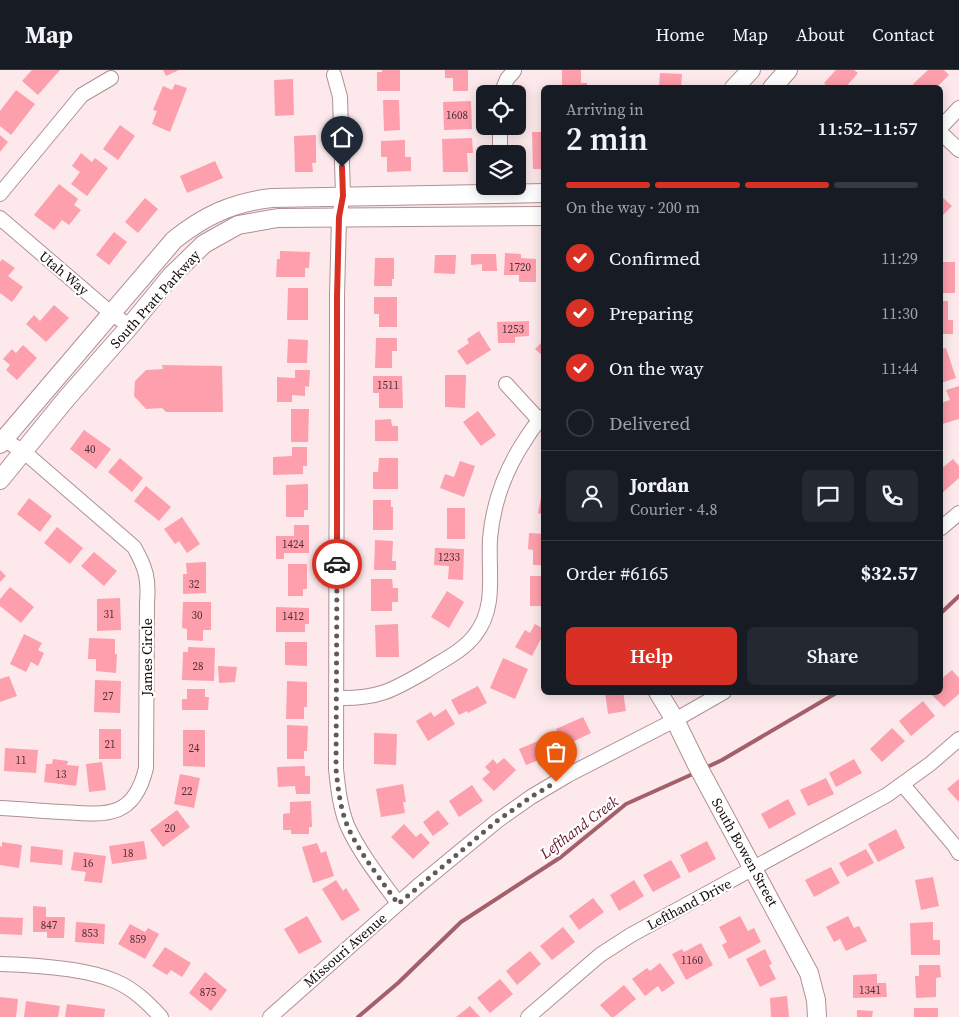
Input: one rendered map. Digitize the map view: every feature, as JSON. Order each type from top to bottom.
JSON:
[{"type":"street","points":[[505,85],[514,70]]},
{"type":"street","points":[[737,85],[751,70]]},
{"type":"street","points":[[775,85],[788,70]]},
{"type":"street","points":[[334,75],[340,97],[343,196],[339,217],[337,297],[336,769],[339,798],[348,826],[367,859],[398,904]]},
{"type":"street","points":[[0,194],[82,95],[111,78]]},
{"type":"street","points":[[943,125],[959,108]]},
{"type":"street","points":[[943,135],[959,150]]},
{"type":"street","name":"South Pratt Parkway","points":[[2,442],[174,240],[192,226],[216,213],[251,200],[476,191]]},
{"type":"street","name":"South Pratt Parkway","points":[[526,191],[541,192]]},
{"type":"street","points":[[499,195],[500,217]]},
{"type":"street","name":"South Pratt Parkway","points":[[0,480],[171,276],[204,244],[238,225],[278,218],[541,216]]},
{"type":"street","name":"Utah Way","points":[[0,218],[112,314],[130,326]]},
{"type":"street","points":[[337,698],[360,698],[383,694],[405,684],[462,648],[475,636],[484,620],[491,597],[490,540],[495,504],[501,485],[521,447],[541,418],[506,384]]},
{"type":"street","name":"James Circle","points":[[0,808],[101,814],[118,810],[132,800],[142,786],[146,768],[148,583],[144,564],[134,547],[23,451],[2,442]]},
{"type":"street","points":[[943,526],[959,513]]},
{"type":"street","name":"South Bowen Street","points":[[660,695],[675,720],[706,782],[809,973],[816,1000],[816,1017]]},
{"type":"street","name":"Missouri Avenue","points":[[270,1017],[398,904],[497,821],[531,797],[568,775],[675,720],[719,695]]},
{"type":"street","name":"Lefthand Drive","points":[[528,1017],[600,955],[623,940],[887,796],[930,764],[959,739]]},
{"type":"street","points":[[903,785],[959,853]]},
{"type":"street","points":[[0,964],[99,975],[116,981],[134,992],[161,1017]]},
{"type":"building","points":[[32,70],[60,70],[38,95],[22,81]]},
{"type":"building","points":[[163,70],[179,70],[166,76]]},
{"type":"building","points":[[382,70],[400,70],[400,91],[377,91],[377,72],[382,72]]},
{"type":"building","points":[[445,70],[468,70],[468,91],[453,91],[453,78],[445,78]]},
{"type":"building","points":[[562,70],[581,70],[581,83],[587,83],[587,85],[562,85]]},
{"type":"building","points":[[836,70],[854,70],[858,73],[848,85],[826,85],[824,83]]},
{"type":"building","points":[[928,70],[944,70],[949,75],[939,85],[913,84]]},
{"type":"building","points":[[660,73],[682,74],[681,85],[659,85]]},
{"type":"building","points":[[293,79],[294,115],[275,116],[274,80]]},
{"type":"building","points":[[175,84],[187,88],[170,132],[152,124],[157,111],[153,110],[163,86],[172,90]]},
{"type":"building","points":[[16,90],[35,104],[11,135],[0,126],[0,111]]},
{"type":"building","points":[[383,100],[399,100],[400,130],[384,131]]},
{"type":"building","points":[[471,101],[472,129],[444,130],[443,102]]},
{"type":"building","points":[[120,125],[135,136],[118,160],[103,149]]},
{"type":"building","points":[[532,132],[541,132],[541,169],[533,169]]},
{"type":"building","points":[[0,135],[8,142],[0,152]]},
{"type":"building","points":[[316,135],[316,163],[312,163],[313,172],[295,172],[294,136]]},
{"type":"building","points":[[472,138],[473,153],[467,153],[468,172],[443,172],[442,139]]},
{"type":"building","points":[[405,140],[405,157],[411,157],[411,171],[387,172],[387,157],[381,157],[381,141]]},
{"type":"building","points":[[81,153],[92,162],[95,158],[108,168],[87,196],[71,184],[80,172],[72,166]]},
{"type":"building","points":[[215,161],[223,178],[187,193],[180,176]]},
{"type":"building","points":[[59,184],[78,199],[74,205],[81,210],[69,225],[62,220],[54,230],[34,215]]},
{"type":"building","points":[[145,198],[158,209],[138,233],[125,222]]},
{"type":"building","points":[[943,198],[952,206],[943,215]]},
{"type":"building","points":[[114,232],[127,242],[109,265],[96,255]]},
{"type":"building","points":[[280,251],[310,252],[309,268],[305,268],[305,277],[276,277],[277,259],[280,259]]},
{"type":"building","points":[[505,253],[521,254],[521,258],[536,259],[536,282],[519,282],[519,275],[504,275]]},
{"type":"building","points":[[471,254],[496,254],[497,271],[482,271],[482,264],[471,265]]},
{"type":"building","points":[[435,255],[456,255],[455,274],[434,273]]},
{"type":"building","points":[[375,258],[394,258],[392,286],[374,286]]},
{"type":"building","points":[[2,259],[15,268],[8,276],[23,287],[12,302],[0,293],[0,262]]},
{"type":"building","points":[[943,262],[955,262],[955,293],[943,293]]},
{"type":"building","points":[[288,288],[308,288],[308,320],[287,320]]},
{"type":"building","points":[[374,297],[397,297],[397,327],[379,327],[379,314],[374,314]]},
{"type":"building","points":[[943,301],[948,301],[948,320],[953,320],[953,334],[943,334]]},
{"type":"building","points":[[54,305],[69,318],[46,342],[26,324],[34,315],[40,321]]},
{"type":"building","points":[[529,321],[529,336],[515,337],[515,343],[498,343],[497,322]]},
{"type":"building","points":[[479,331],[491,350],[467,365],[457,351],[469,343],[467,339]]},
{"type":"building","points":[[376,338],[397,338],[397,351],[392,351],[392,368],[375,368]]},
{"type":"building","points":[[288,339],[308,340],[307,363],[287,363]]},
{"type":"building","points":[[541,343],[541,354],[535,349]]},
{"type":"building","points":[[23,345],[37,358],[17,380],[6,370],[10,365],[3,359],[12,349],[16,353]]},
{"type":"building","points":[[946,348],[956,378],[943,382],[943,349]]},
{"type":"building","points":[[162,365],[222,366],[223,412],[166,412],[162,408],[146,409],[134,396],[135,381],[146,370],[163,369]]},
{"type":"building","points":[[295,370],[310,370],[309,387],[305,386],[305,396],[292,395],[292,402],[277,402],[277,377],[295,378]]},
{"type":"building","points":[[445,375],[466,375],[465,408],[445,407]]},
{"type":"building","points":[[373,376],[402,376],[403,408],[379,408],[379,393],[373,393]]},
{"type":"building","points":[[959,386],[959,419],[943,424],[943,402],[950,400],[946,390]]},
{"type":"building","points":[[291,409],[309,409],[308,442],[291,442]]},
{"type":"building","points":[[478,411],[496,435],[481,446],[463,422]]},
{"type":"building","points":[[391,419],[392,426],[398,426],[398,441],[375,441],[375,420]]},
{"type":"building","points":[[84,430],[111,449],[96,469],[70,449]]},
{"type":"building","points":[[292,447],[307,447],[307,466],[303,466],[303,474],[273,475],[273,457],[292,456]]},
{"type":"building","points":[[120,458],[143,478],[132,492],[108,472]]},
{"type":"building","points":[[379,458],[398,458],[398,489],[373,489],[373,472],[378,472]]},
{"type":"building","points":[[953,459],[959,466],[959,478],[943,492],[943,467]]},
{"type":"building","points":[[460,461],[475,466],[464,497],[440,488],[445,474],[454,477]]},
{"type":"building","points":[[308,484],[308,510],[304,510],[304,517],[286,517],[286,485]]},
{"type":"building","points":[[146,486],[171,507],[159,521],[134,501]]},
{"type":"building","points":[[29,498],[52,516],[40,532],[17,514]]},
{"type":"building","points":[[541,498],[541,514],[538,513]]},
{"type":"building","points":[[373,500],[391,500],[391,507],[393,507],[393,530],[373,530]]},
{"type":"building","points":[[447,508],[465,508],[465,539],[447,539]]},
{"type":"building","points":[[182,517],[200,544],[187,553],[179,541],[175,544],[164,529]]},
{"type":"building","points":[[294,525],[309,525],[309,553],[284,553],[284,559],[276,559],[276,536],[294,536]]},
{"type":"building","points":[[57,527],[83,548],[70,564],[44,543]]},
{"type":"building","points":[[529,533],[541,534],[541,565],[533,565],[533,550],[528,549]]},
{"type":"building","points":[[375,540],[393,541],[392,561],[396,561],[396,570],[374,570]]},
{"type":"building","points":[[435,548],[464,549],[463,580],[448,579],[449,566],[434,565]]},
{"type":"building","points":[[94,552],[117,571],[104,586],[81,566]]},
{"type":"building","points":[[206,562],[206,593],[183,594],[183,574],[187,574],[186,563]]},
{"type":"building","points":[[288,564],[307,564],[307,589],[303,589],[303,596],[288,596]]},
{"type":"building","points":[[0,570],[6,576],[0,582]]},
{"type":"building","points":[[530,576],[541,576],[541,606],[530,606]]},
{"type":"building","points":[[371,579],[392,579],[393,588],[398,588],[398,602],[392,602],[392,611],[371,611]]},
{"type":"building","points":[[10,587],[34,607],[21,623],[0,606],[0,599]]},
{"type":"building","points":[[447,591],[464,602],[449,628],[431,617]]},
{"type":"building","points":[[120,598],[121,630],[97,631],[97,599]]},
{"type":"building","points":[[183,602],[211,602],[211,630],[203,630],[203,641],[187,640],[187,629],[182,628]]},
{"type":"building","points":[[276,607],[309,608],[309,624],[305,624],[305,632],[276,632]]},
{"type":"building","points":[[398,624],[399,657],[376,657],[375,625]]},
{"type":"building","points":[[535,624],[541,627],[541,639],[532,656],[515,647],[525,630],[530,633]]},
{"type":"building","points":[[24,634],[42,643],[38,650],[44,653],[38,666],[31,662],[26,672],[10,664]]},
{"type":"building","points":[[89,638],[115,639],[115,654],[117,654],[116,673],[96,671],[96,659],[88,659]]},
{"type":"building","points":[[285,642],[307,642],[307,666],[285,665]]},
{"type":"building","points":[[188,647],[215,648],[214,681],[182,680],[183,652],[188,652]]},
{"type":"building","points":[[503,658],[528,669],[515,699],[490,688]]},
{"type":"building","points":[[218,666],[237,667],[235,682],[219,683]]},
{"type":"building","points":[[952,670],[959,678],[959,694],[944,707],[932,695],[943,695],[943,677]]},
{"type":"building","points":[[9,676],[17,696],[0,702],[0,679]]},
{"type":"building","points":[[95,680],[121,681],[120,713],[94,712]]},
{"type":"building","points":[[287,681],[307,682],[307,707],[304,707],[304,719],[286,719]]},
{"type":"building","points":[[478,686],[487,703],[468,713],[467,711],[459,715],[451,700]]},
{"type":"building","points":[[187,689],[205,689],[205,697],[209,697],[208,710],[182,710],[182,699],[187,699]]},
{"type":"building","points":[[605,695],[623,695],[626,711],[608,714]]},
{"type":"building","points":[[923,701],[935,716],[911,736],[899,721]]},
{"type":"building","points":[[446,709],[455,724],[428,741],[416,721],[431,712],[434,717]]},
{"type":"building","points":[[583,717],[591,733],[564,746],[556,729]]},
{"type":"building","points":[[287,725],[308,726],[307,751],[304,751],[304,759],[287,759]]},
{"type":"building","points":[[892,728],[905,741],[882,762],[870,749]]},
{"type":"building","points":[[99,729],[121,729],[121,759],[99,759]]},
{"type":"building","points":[[183,730],[205,730],[205,767],[183,766]]},
{"type":"building","points":[[374,733],[397,734],[396,765],[374,764]]},
{"type":"building","points":[[545,738],[551,755],[526,765],[519,749]]},
{"type":"building","points":[[5,748],[38,750],[36,773],[4,771]]},
{"type":"building","points":[[504,758],[516,770],[494,791],[482,779],[490,772],[485,767],[493,759],[497,764]]},
{"type":"building","points":[[53,759],[68,761],[67,765],[79,766],[76,786],[44,782],[46,764],[52,764]]},
{"type":"building","points":[[854,759],[862,773],[836,787],[829,773]]},
{"type":"building","points":[[102,762],[106,790],[89,792],[86,764]]},
{"type":"building","points":[[305,766],[305,776],[310,776],[310,794],[296,794],[295,786],[278,787],[277,767]]},
{"type":"building","points":[[180,774],[200,778],[194,808],[174,804]]},
{"type":"building","points":[[826,778],[834,794],[808,806],[800,790]]},
{"type":"building","points":[[959,779],[959,802],[947,789]]},
{"type":"building","points":[[403,784],[406,802],[403,802],[405,813],[381,817],[376,789]]},
{"type":"building","points":[[472,785],[483,801],[459,817],[449,801]]},
{"type":"building","points":[[788,799],[796,814],[769,829],[761,814]]},
{"type":"building","points":[[311,801],[312,827],[309,827],[309,834],[291,834],[291,830],[283,830],[283,814],[290,813],[290,802]]},
{"type":"building","points":[[177,810],[190,827],[163,847],[150,830]]},
{"type":"building","points":[[438,810],[449,824],[433,836],[423,822]]},
{"type":"building","points":[[404,824],[416,837],[421,833],[430,843],[413,859],[391,837]]},
{"type":"building","points":[[896,829],[905,848],[878,862],[868,844]]},
{"type":"building","points":[[144,841],[147,859],[112,864],[109,846]]},
{"type":"building","points":[[707,841],[716,859],[689,873],[680,855]]},
{"type":"building","points":[[2,842],[22,845],[19,868],[0,865],[0,846],[2,847]]},
{"type":"building","points":[[317,843],[321,853],[326,851],[334,876],[313,883],[302,847]]},
{"type":"building","points":[[31,846],[63,850],[62,865],[30,862]]},
{"type":"building","points":[[866,849],[874,863],[847,877],[839,863]]},
{"type":"building","points":[[74,852],[106,856],[102,883],[84,881],[86,872],[71,870]]},
{"type":"building","points":[[671,860],[681,877],[653,892],[643,875]]},
{"type":"building","points":[[831,867],[840,883],[814,897],[805,880]]},
{"type":"building","points":[[933,877],[939,906],[921,910],[915,880]]},
{"type":"building","points":[[336,880],[343,891],[346,888],[360,910],[342,921],[322,889]]},
{"type":"building","points":[[634,880],[644,896],[619,911],[610,895]]},
{"type":"building","points":[[593,898],[604,912],[579,930],[569,916]]},
{"type":"building","points":[[33,906],[46,907],[46,917],[65,917],[64,938],[47,938],[47,932],[33,932]]},
{"type":"building","points":[[307,916],[322,942],[299,954],[284,929]]},
{"type":"building","points":[[740,916],[748,931],[754,928],[761,942],[729,959],[722,945],[727,942],[719,927]]},
{"type":"building","points":[[848,916],[854,928],[859,926],[867,941],[846,951],[840,939],[834,942],[826,927]]},
{"type":"building","points":[[0,917],[23,918],[22,935],[0,934]]},
{"type":"building","points":[[76,922],[105,924],[104,944],[75,942]]},
{"type":"building","points":[[933,922],[933,940],[940,940],[940,955],[911,955],[910,923]]},
{"type":"building","points":[[130,924],[145,932],[148,928],[159,934],[145,959],[118,944]]},
{"type":"building","points":[[563,927],[575,942],[552,960],[540,946]]},
{"type":"building","points":[[701,943],[713,965],[686,980],[672,954],[682,949],[684,952]]},
{"type":"building","points":[[165,947],[191,963],[182,977],[171,970],[167,975],[152,966]]},
{"type":"building","points":[[765,949],[772,964],[769,965],[776,979],[760,987],[746,959]]},
{"type":"building","points":[[530,951],[541,964],[517,985],[506,971]]},
{"type":"building","points":[[660,963],[675,983],[662,992],[658,986],[645,996],[632,979],[647,968],[650,971]]},
{"type":"building","points":[[919,965],[940,965],[941,977],[936,978],[936,997],[916,998],[915,976],[919,976]]},
{"type":"building","points":[[205,972],[227,990],[211,1011],[189,993]]},
{"type":"building","points":[[877,974],[877,983],[886,983],[887,997],[853,998],[853,975]]},
{"type":"building","points":[[500,979],[513,994],[490,1013],[477,998]]},
{"type":"building","points":[[624,985],[636,999],[614,1017],[611,1017],[600,1005]]},
{"type":"building","points":[[787,996],[789,1017],[771,1017],[770,998]]},
{"type":"building","points":[[0,997],[18,999],[16,1017],[0,1017]]},
{"type":"building","points":[[26,1001],[60,1006],[58,1017],[24,1017]]},
{"type":"building","points":[[67,1004],[105,1009],[104,1017],[65,1017]]},
{"type":"building","points":[[470,1006],[480,1017],[456,1017]]},
{"type":"building","points":[[914,1008],[938,1008],[938,1017],[914,1017]]},
{"type":"building","points":[[857,1010],[873,1011],[872,1017],[857,1017]]},
{"type":"waterway","name":"Lefthand Creek","points":[[943,611],[959,596]]},
{"type":"waterway","name":"Lefthand Creek","points":[[703,769],[722,760],[833,695]]},
{"type":"waterway","name":"Lefthand Creek","points":[[358,1017],[398,983],[461,922],[561,857],[626,804],[695,773]]},
{"type":"way so far","points":[[337,564],[336,769],[339,798],[348,826],[367,859],[398,904],[497,821],[556,782]]},
{"type":"route","points":[[337,564],[337,297],[339,217],[343,196],[342,167]]}]
